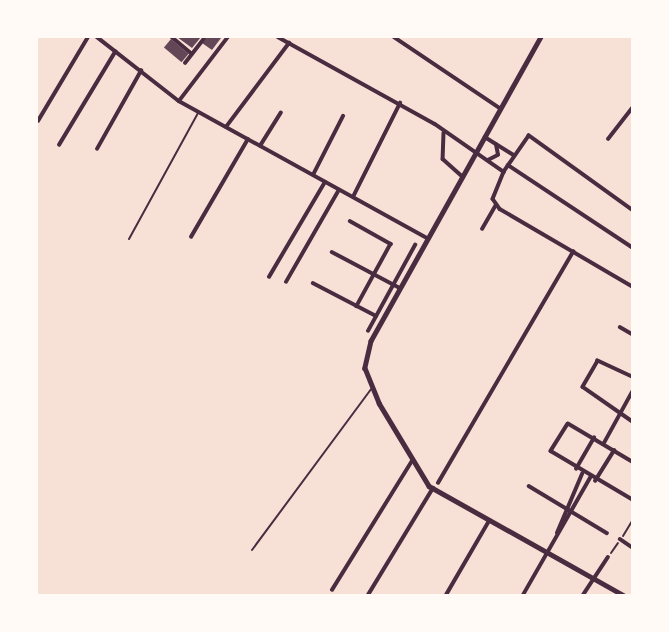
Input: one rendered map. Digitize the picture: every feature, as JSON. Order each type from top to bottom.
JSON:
[{"type":"street","points":[[38,121],[88,37]]},
{"type":"street","points":[[97,37],[179,101],[427,238]]},
{"type":"street","points":[[172,37],[192,54]]},
{"type":"street","points":[[185,63],[205,37]]},
{"type":"street","points":[[179,101],[228,37]]},
{"type":"street","points":[[278,37],[400,103],[504,172]]},
{"type":"street","points":[[394,37],[501,109]]},
{"type":"street","points":[[541,37],[367,349],[365,368],[371,389],[412,461],[433,488],[623,595]]},
{"type":"street","points":[[226,127],[289,43]]},
{"type":"street","points":[[59,145],[116,52]]},
{"type":"street","points":[[97,149],[141,71]]},
{"type":"street","points":[[353,197],[400,103]]},
{"type":"street","points":[[608,139],[632,108]]},
{"type":"street","points":[[260,146],[281,113]]},
{"type":"street","points":[[313,175],[344,116]]},
{"type":"street","points":[[444,132],[443,159],[463,177]]},
{"type":"street","points":[[482,229],[496,205],[494,192],[504,172],[529,136],[630,209],[632,202]]},
{"type":"street","points":[[485,137],[514,155]]},
{"type":"street","points":[[191,237],[248,139]]},
{"type":"street","points":[[484,159],[498,155],[495,143]]},
{"type":"street","points":[[508,165],[632,247]]},
{"type":"street","points":[[269,277],[325,182]]},
{"type":"street","points":[[286,282],[340,190]]},
{"type":"street","points":[[496,205],[632,286]]},
{"type":"street","points":[[350,221],[391,243],[357,306]]},
{"type":"street","points":[[368,331],[415,244]]},
{"type":"street","points":[[332,252],[400,288]]},
{"type":"street","points":[[439,484],[573,252]]},
{"type":"street","points":[[313,283],[376,316]]},
{"type":"street","points":[[620,327],[632,334]]},
{"type":"street","points":[[632,377],[598,361],[583,386],[632,421]]},
{"type":"street","points":[[604,443],[632,392]]},
{"type":"street","points":[[632,461],[568,424],[552,448],[553,454],[582,474],[632,499]]},
{"type":"street","points":[[576,469],[594,438]]},
{"type":"street","points":[[557,533],[614,450]]},
{"type":"street","points":[[332,590],[412,461]]},
{"type":"street","points":[[523,595],[548,552],[582,474]]},
{"type":"street","points":[[529,486],[607,533]]},
{"type":"street","points":[[368,595],[433,488]]},
{"type":"street","points":[[446,595],[489,521]]},
{"type":"street","points":[[620,539],[632,547]]},
{"type":"street","points":[[583,595],[608,557]]},
{"type":"lane","points":[[129,239],[199,112]]},
{"type":"lane","points":[[252,550],[371,389]]},
{"type":"building","points":[[177,37],[201,37],[192,48]]},
{"type":"building","points":[[208,37],[221,38],[212,50],[202,43]]},
{"type":"building","points":[[171,39],[189,54],[182,62],[164,47]]}]
